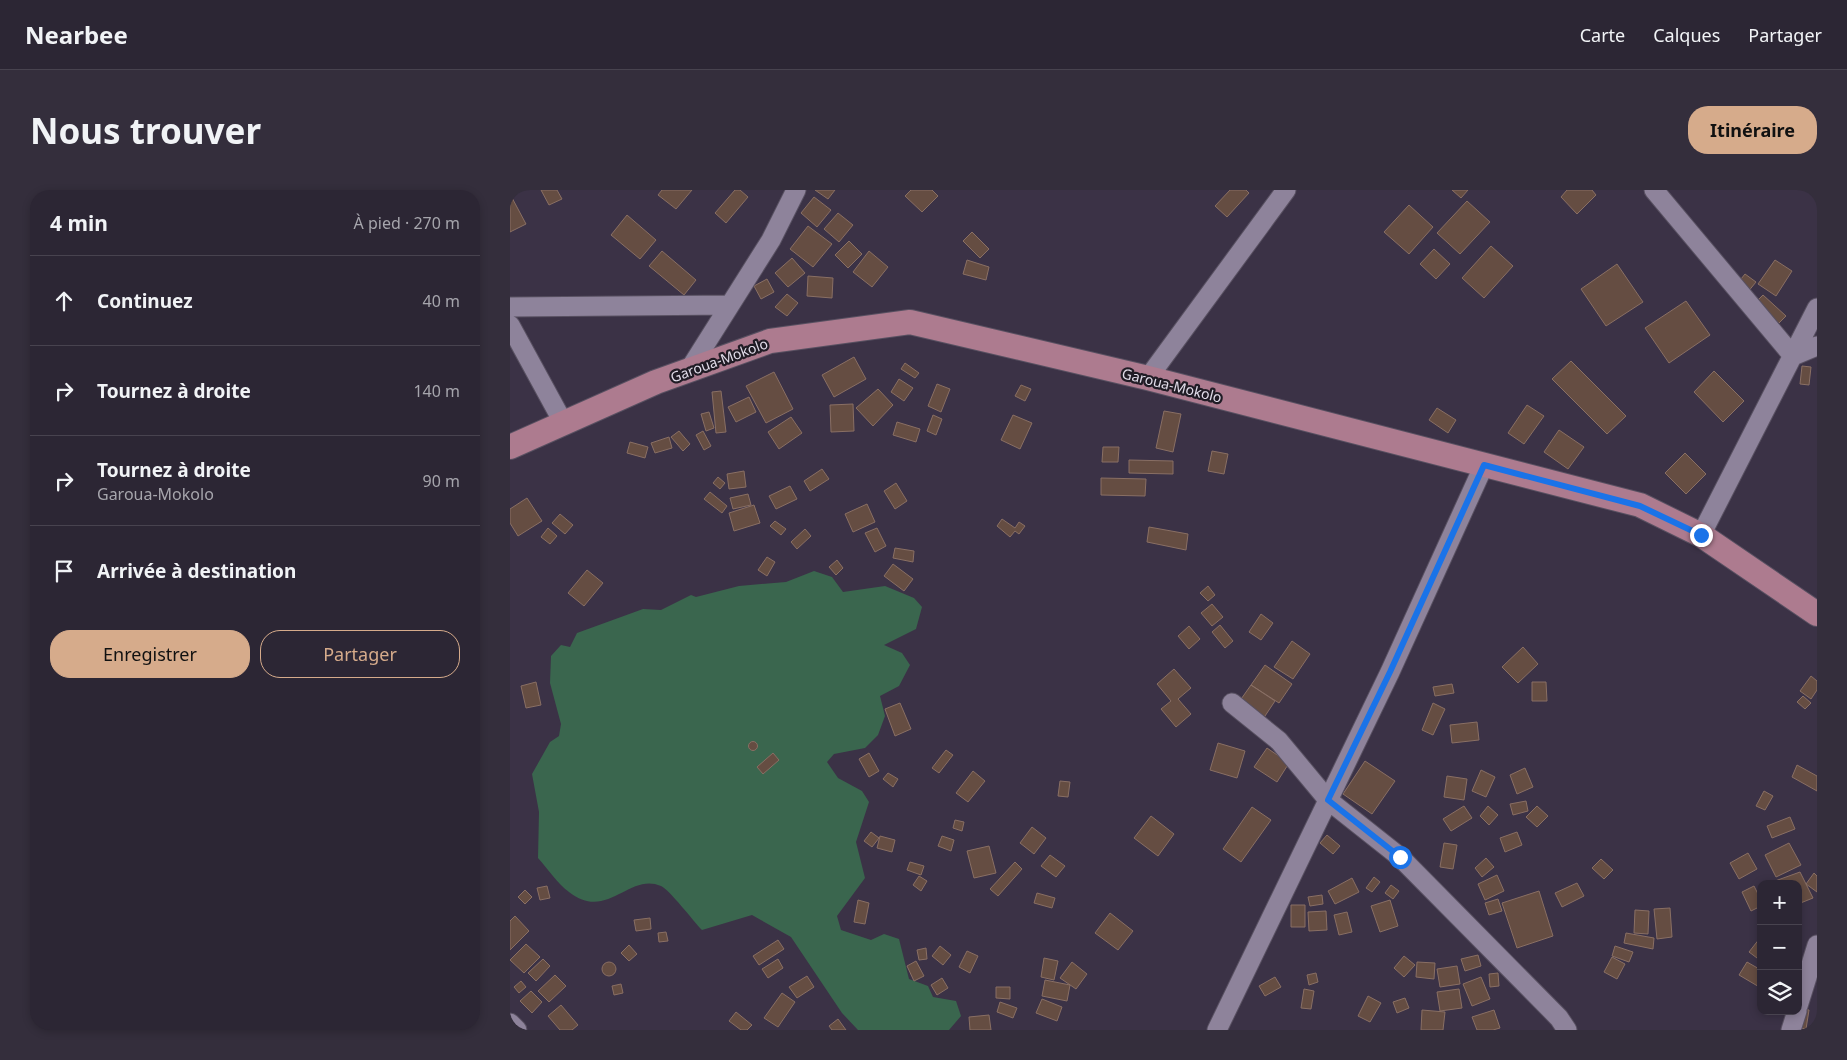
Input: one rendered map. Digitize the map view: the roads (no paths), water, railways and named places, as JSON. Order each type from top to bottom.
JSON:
[{"type":"main road","name":"Garoua-Mokolo","points":[[510,447],[656,382],[770,340],[910,322],[1148,378],[1640,506],[1701,535],[1817,614]]},
{"type":"street","points":[[689,370],[771,240],[796,190]]},
{"type":"street","points":[[1148,378],[1286,190]]},
{"type":"street","points":[[1654,190],[1793,356]]},
{"type":"street","points":[[510,307],[730,305]]},
{"type":"street","points":[[1701,535],[1817,308]]},
{"type":"street","points":[[510,325],[564,424]]},
{"type":"street","points":[[1793,356],[1817,346]]},
{"type":"street","points":[[1230,1030],[1217,1030],[1390,672],[1484,465]]},
{"type":"street","points":[[1232,703],[1279,741],[1328,800],[1400,857],[1559,1018],[1567,1030]]},
{"type":"street","points":[[1802,993],[1817,945]]},
{"type":"street","points":[[1791,1030],[1796,1015]]},
{"type":"street","points":[[510,1023],[517,1030]]}]
